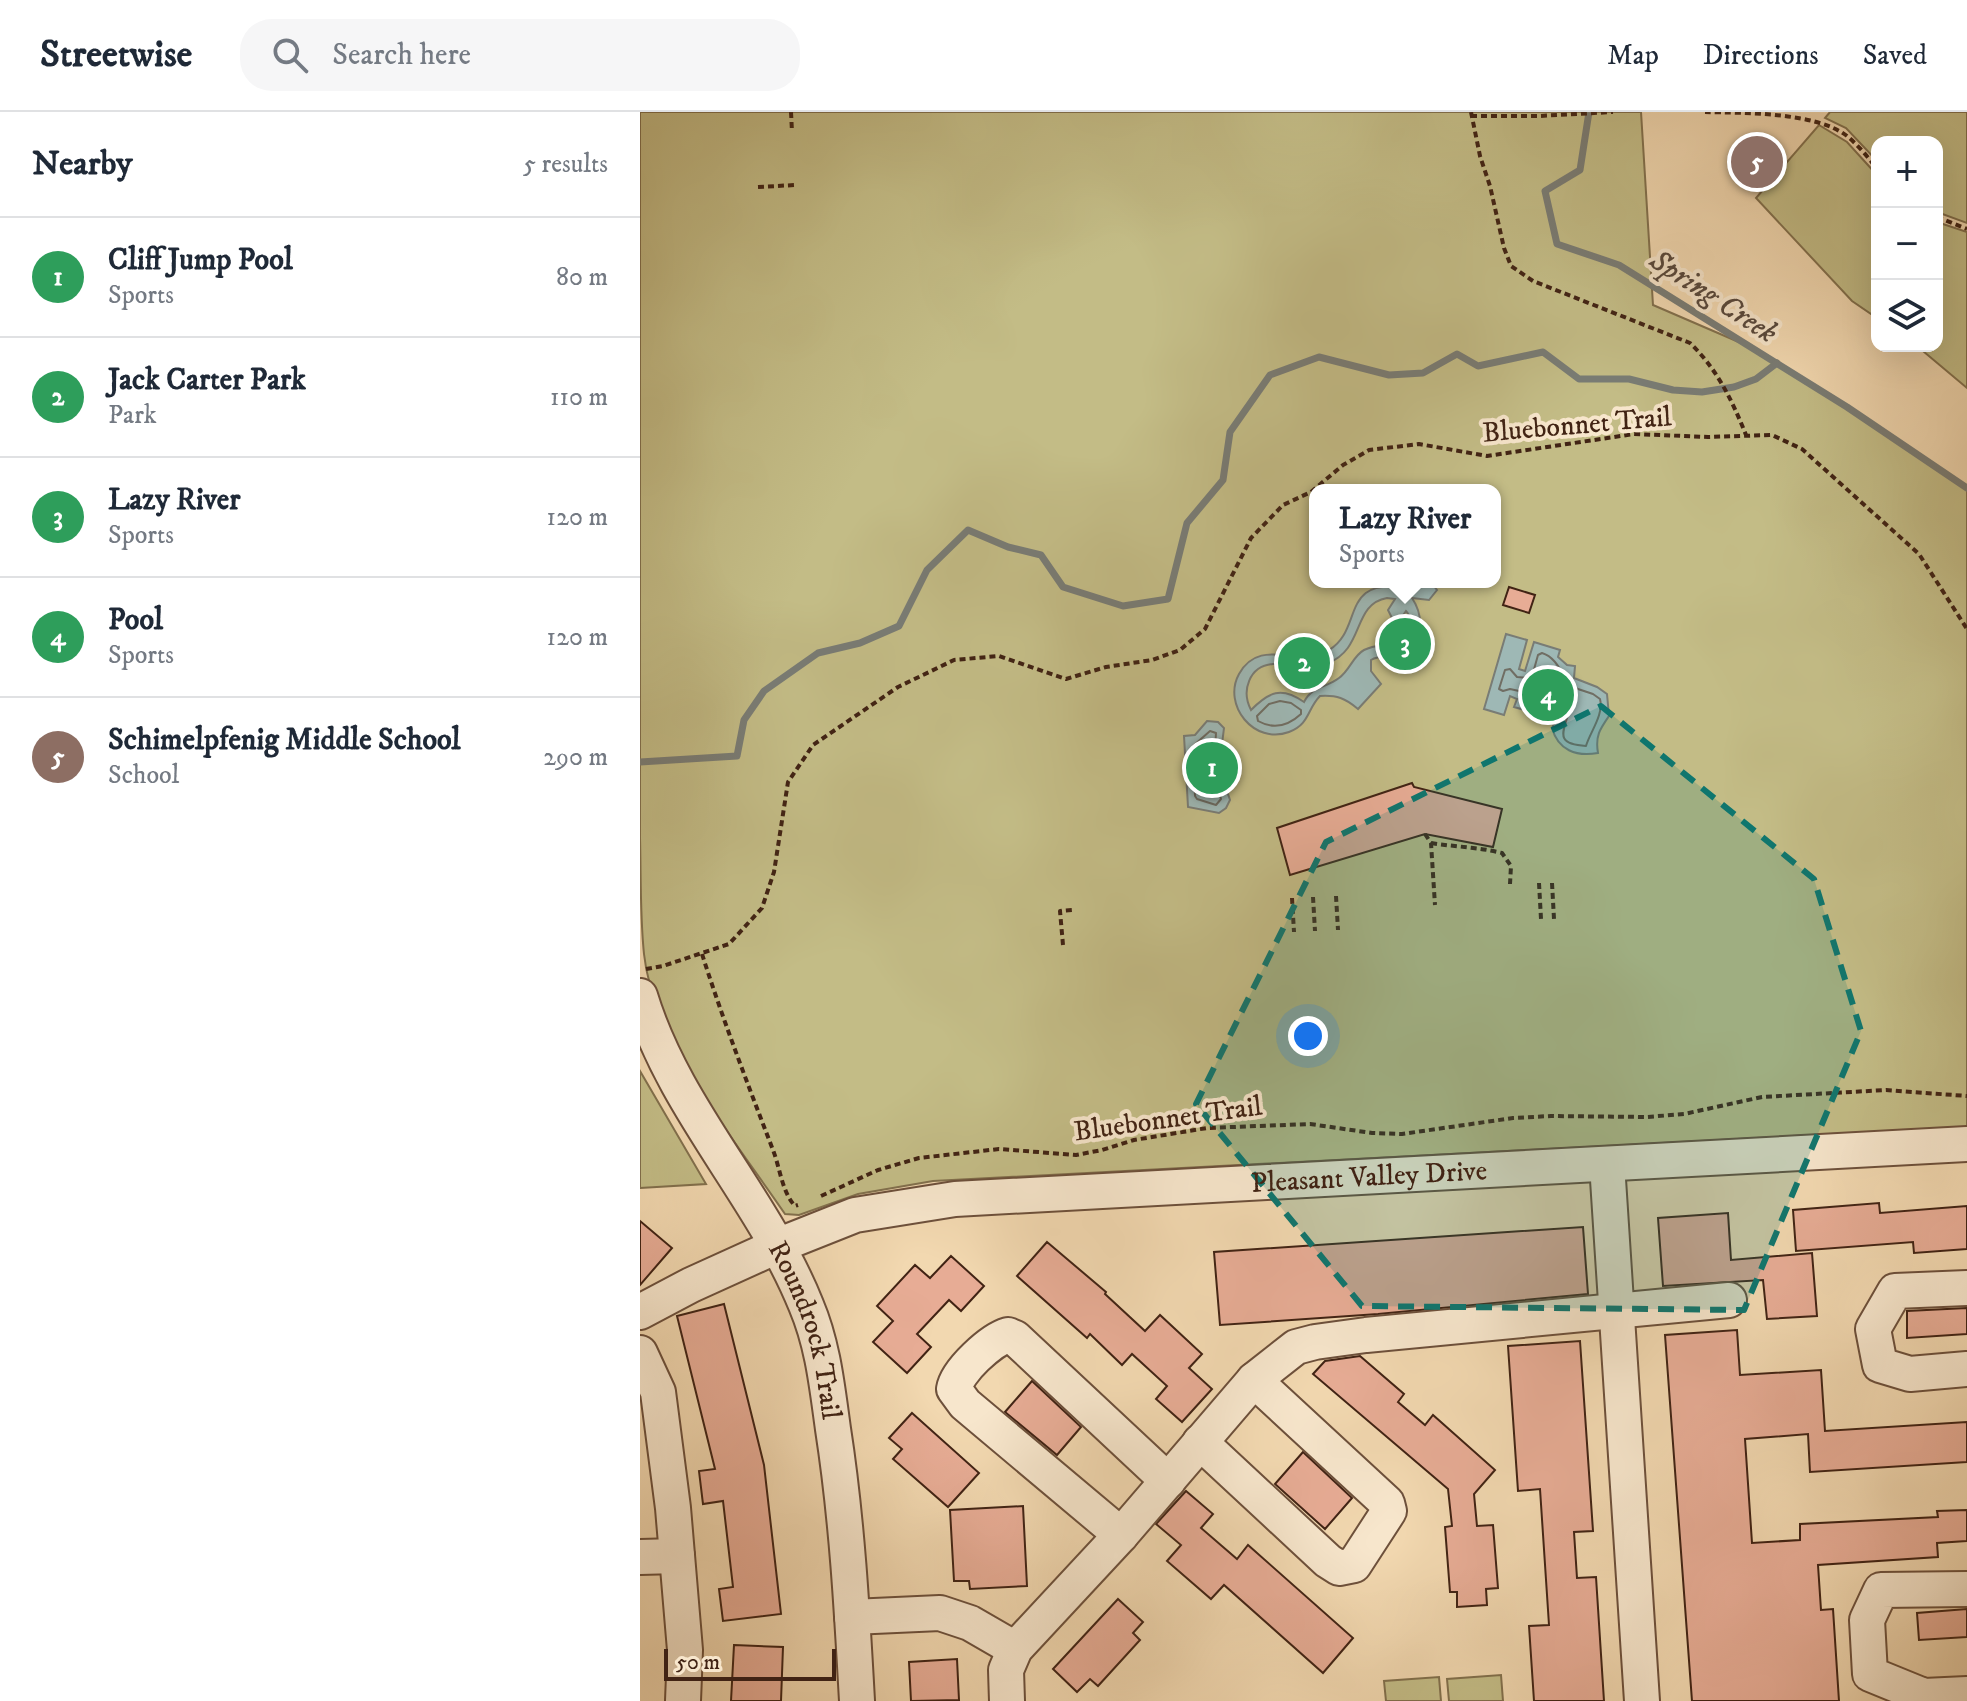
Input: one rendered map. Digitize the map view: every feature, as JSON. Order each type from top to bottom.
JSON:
[{"type":"street","name":"Roundrock Trail","points":[[647,982],[660,1049],[689,1103],[777,1246],[806,1304],[821,1347],[840,1472],[857,1701]]},
{"type":"street","name":"Pleasant Valley Drive","points":[[640,1312],[777,1246],[855,1215],[955,1199],[1967,1144]]},
{"type":"street","points":[[1607,1164],[1642,1701]]},
{"type":"street","points":[[1967,1288],[1895,1291],[1873,1329],[1880,1365],[1910,1374],[1967,1369]]},
{"type":"street","points":[[1007,1701],[1006,1670],[1015,1649],[1121,1535],[1254,1380],[1296,1347],[1315,1342],[1729,1300]]},
{"type":"street","points":[[1121,1535],[965,1404],[954,1389],[956,1378],[997,1338],[1008,1335],[1015,1338],[1168,1481]]},
{"type":"street","points":[[640,1353],[658,1392],[685,1650],[683,1701]]},
{"type":"street","points":[[1200,1442],[1328,1561],[1339,1568],[1354,1565],[1389,1511],[1387,1503],[1254,1380]]},
{"type":"street","points":[[640,1557],[677,1556]]},
{"type":"street","points":[[1967,1589],[1881,1590],[1867,1620],[1870,1674],[1924,1696],[1967,1694]]},
{"type":"street","points":[[852,1617],[940,1613],[970,1623],[1015,1649]]},
{"type":"path","points":[[791,112],[792,132]]},
{"type":"path","points":[[1613,112],[1514,116],[1471,114],[1511,266],[1533,281],[1690,343],[1709,361],[1746,435]]},
{"type":"path","points":[[1705,112],[1777,115],[1823,123],[1845,134],[1871,162]]},
{"type":"path","points":[[758,187],[795,185]]},
{"type":"path","points":[[1943,219],[1967,229]]},
{"type":"path","name":"Bluebonnet Trail","points":[[1320,484],[1343,465],[1369,450],[1419,444],[1487,456],[1634,434],[1708,437],[1772,435],[1802,449],[1919,554],[1967,629]]},
{"type":"path","name":"Bluebonnet Trail","points":[[647,982],[729,944],[762,908],[774,872],[788,782],[813,745],[898,687],[954,660],[999,656],[1066,679],[1106,667],[1152,660],[1180,650],[1205,629],[1251,538],[1283,505],[1309,493]]},
{"type":"path","points":[[1425,834],[1431,843],[1435,905]]},
{"type":"path","points":[[1431,843],[1502,853],[1511,866],[1510,884]]},
{"type":"path","points":[[1539,883],[1541,919]]},
{"type":"path","points":[[1552,883],[1554,919]]},
{"type":"path","points":[[1336,896],[1338,930]]},
{"type":"path","points":[[1313,897],[1315,931]]},
{"type":"path","points":[[1292,898],[1294,932]]},
{"type":"path","points":[[1063,945],[1060,911],[1072,910]]},
{"type":"path","points":[[702,954],[788,1198],[795,1206],[807,1203]]},
{"type":"path","name":"Bluebonnet Trail","points":[[817,1197],[878,1170],[919,1158],[999,1149],[1076,1155],[1134,1140],[1207,1128],[1310,1124],[1402,1134],[1513,1118],[1684,1114],[1762,1097],[1886,1090],[1967,1096]]},
{"type":"highlighted area","points":[[1601,706],[1814,879],[1861,1031],[1744,1310],[1362,1306],[1196,1104],[1326,842]]},
{"type":"shaded area","points":[[640,112],[1641,112],[1653,305],[1748,346],[1847,407],[1967,488],[1967,1127],[933,1181],[858,1194],[799,1215],[785,1214],[700,1090],[663,1021],[644,954],[641,911]]},
{"type":"shaded area","points":[[1830,112],[1967,112],[1967,223],[1943,214],[1943,136],[1871,136],[1871,155],[1846,128],[1825,118]]},
{"type":"shaded area","points":[[1819,125],[1847,142],[1871,168],[1871,314],[1852,301],[1756,198]]},
{"type":"shaded area","points":[[1943,224],[1967,232],[1967,388],[1924,352],[1943,352]]},
{"type":"shaded area","points":[[640,1071],[706,1184],[640,1188]]},
{"type":"shaded area","points":[[1501,1675],[1503,1701],[1449,1701],[1447,1679]]},
{"type":"shaded area","points":[[1439,1677],[1441,1701],[1386,1701],[1384,1681]]},
{"type":"water","points":[[1371,590],[1437,590],[1429,600],[1412,598],[1420,620],[1415,643],[1402,654],[1371,660],[1371,671],[1381,684],[1358,709],[1340,698],[1320,696],[1301,725],[1276,735],[1253,728],[1244,720],[1235,698],[1235,686],[1239,674],[1248,663],[1269,654],[1306,656],[1329,650],[1340,641],[1361,597]],"holes":[[[1395,599],[1388,610],[1392,618],[1401,618],[1406,611],[1410,623],[1406,637],[1396,643],[1364,650],[1343,675],[1311,693],[1304,702],[1289,694],[1276,693],[1251,710],[1247,688],[1258,669],[1273,664],[1312,667],[1328,663],[1348,648],[1368,609],[1376,602]]]},
{"type":"water","points":[[1506,634],[1527,640],[1519,669],[1525,671],[1534,642],[1560,650],[1558,657],[1567,665],[1575,666],[1574,678],[1607,694],[1609,716],[1599,733],[1598,753],[1575,753],[1559,742],[1552,728],[1561,709],[1557,700],[1544,702],[1539,714],[1514,707],[1517,699],[1510,696],[1504,715],[1484,709]]},
{"type":"water","points":[[1207,721],[1218,722],[1224,728],[1222,744],[1239,758],[1237,772],[1229,777],[1225,785],[1230,800],[1219,813],[1188,807],[1184,736],[1195,735]]},
{"type":"building","points":[[1509,587],[1535,595],[1529,613],[1503,605]]},
{"type":"building","points":[[1412,783],[1414,787],[1502,809],[1493,847],[1425,834],[1290,875],[1277,828]]},
{"type":"building","points":[[1879,1203],[1880,1213],[1967,1206],[1967,1249],[1914,1253],[1913,1242],[1796,1251],[1793,1210]]},
{"type":"building","points":[[1728,1213],[1731,1260],[1812,1253],[1817,1316],[1767,1319],[1763,1280],[1663,1286],[1658,1218]]},
{"type":"building","points":[[640,1221],[672,1248],[640,1285]]},
{"type":"building","points":[[1583,1227],[1588,1294],[1220,1325],[1214,1252]]},
{"type":"building","points":[[1047,1242],[1106,1292],[1145,1331],[1160,1315],[1202,1354],[1189,1368],[1212,1389],[1182,1422],[1156,1399],[1167,1386],[1132,1354],[1122,1365],[1090,1334],[1087,1338],[1017,1276]]},
{"type":"building","points":[[951,1256],[984,1286],[961,1311],[949,1300],[917,1334],[931,1347],[907,1373],[873,1342],[893,1321],[877,1306],[915,1265],[930,1278]]},
{"type":"building","points":[[724,1304],[764,1465],[781,1614],[723,1621],[719,1589],[733,1587],[723,1501],[703,1504],[699,1471],[715,1469],[677,1316]]},
{"type":"building","points":[[1967,1308],[1967,1334],[1907,1338],[1907,1311]]},
{"type":"building","points":[[1737,1330],[1740,1375],[1821,1370],[1825,1431],[1967,1422],[1967,1462],[1810,1472],[1808,1434],[1745,1439],[1752,1543],[1800,1540],[1800,1524],[1938,1517],[1937,1511],[1967,1510],[1967,1541],[1937,1543],[1938,1557],[1818,1565],[1821,1610],[1833,1609],[1839,1701],[1692,1701],[1665,1335]]},
{"type":"building","points":[[1580,1341],[1593,1531],[1574,1532],[1577,1578],[1596,1577],[1604,1701],[1534,1701],[1529,1626],[1549,1625],[1540,1489],[1518,1491],[1508,1346]]},
{"type":"building","points":[[1360,1356],[1404,1394],[1398,1402],[1425,1425],[1433,1415],[1495,1470],[1474,1494],[1477,1526],[1493,1525],[1498,1588],[1486,1589],[1487,1605],[1457,1607],[1457,1592],[1450,1592],[1445,1527],[1452,1526],[1448,1489],[1313,1374],[1325,1361]]},
{"type":"building","points":[[1032,1381],[1081,1427],[1057,1455],[1005,1412]]},
{"type":"building","points":[[912,1413],[979,1473],[948,1507],[893,1459],[902,1449],[889,1438]]},
{"type":"building","points":[[1303,1452],[1352,1498],[1325,1529],[1275,1484]]},
{"type":"building","points":[[1186,1491],[1213,1514],[1201,1528],[1237,1559],[1248,1545],[1353,1638],[1323,1673],[1224,1585],[1211,1599],[1167,1561],[1181,1545],[1156,1524]]},
{"type":"building","points":[[1023,1506],[1027,1586],[970,1589],[969,1581],[954,1581],[950,1510]]},
{"type":"building","points":[[1118,1599],[1143,1622],[1133,1633],[1140,1640],[1098,1686],[1090,1679],[1077,1692],[1053,1669]]},
{"type":"building","points":[[1967,1609],[1967,1637],[1919,1640],[1917,1613]]},
{"type":"building","points":[[734,1645],[783,1647],[781,1701],[731,1701]]},
{"type":"building","points":[[957,1659],[959,1700],[911,1701],[909,1662]]},
{"type":"waterway","name":"Spring Creek","points":[[1589,112],[1580,170],[1545,191],[1557,244],[1619,265],[1847,407],[1967,488]]},
{"type":"waterway","points":[[640,762],[737,756],[744,720],[764,691],[818,653],[860,643],[899,626],[927,570],[968,530],[1008,547],[1041,555],[1063,587],[1123,606],[1168,599],[1187,523],[1223,480],[1230,432],[1270,375],[1319,357],[1389,375],[1423,373],[1457,354],[1478,366],[1543,352],[1579,379],[1629,379],[1673,390],[1702,392],[1734,387],[1756,379],[1777,363]]},
{"type":"place","name":"Schimelpfenig Middle School","points":[[1757,162]]},
{"type":"place","name":"Lazy River","points":[[1405,644]]},
{"type":"place","name":"Jack Carter Park","points":[[1304,663]]},
{"type":"place","name":"Pool","points":[[1548,695]]},
{"type":"place","name":"Cliff Jump Pool","points":[[1212,768]]}]
